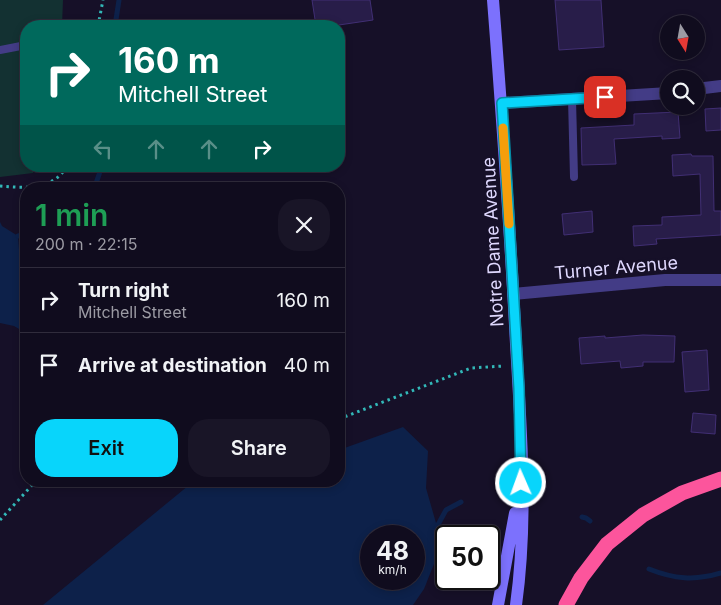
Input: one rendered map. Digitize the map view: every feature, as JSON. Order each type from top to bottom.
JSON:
[{"type":"highway","points":[[566,605],[581,578],[607,544],[644,515],[682,493],[721,479]]},
{"type":"main road","name":"Notre Dame Avenue","points":[[493,0],[502,103],[517,365],[521,483],[521,566],[516,605]]},
{"type":"main road","name":"Notre Dame Avenue","points":[[498,605],[521,483]]},
{"type":"street","points":[[705,88],[721,86]]},
{"type":"street","points":[[502,103],[660,94]]},
{"type":"street","name":"Turner Avenue","points":[[514,294],[665,280],[721,280]]},
{"type":"lane","points":[[0,50],[20,46]]},
{"type":"lane","points":[[572,99],[574,177]]},
{"type":"path","points":[[99,20],[103,0]]},
{"type":"path","points":[[50,182],[64,172]]},
{"type":"path","points":[[0,186],[20,187]]},
{"type":"path","points":[[345,416],[470,368],[517,365]]},
{"type":"path","points":[[0,520],[30,487]]},
{"type":"green space","points":[[0,0],[63,0],[62,20],[20,20],[20,172],[34,172],[0,177]]},
{"type":"water","points":[[0,222],[2,226],[18,236],[20,330],[0,323]]},
{"type":"water","points":[[403,427],[428,451],[426,488],[437,525],[435,525],[435,562],[425,586],[425,525],[360,525],[360,590],[423,590],[413,605],[43,605],[187,487],[345,487],[345,448]]},
{"type":"building","points":[[312,0],[370,0],[373,20],[345,24],[345,20],[315,20]]},
{"type":"building","points":[[555,0],[601,0],[604,47],[559,50]]},
{"type":"building","points":[[721,108],[721,130],[706,131],[705,109]]},
{"type":"building","points":[[660,113],[660,115],[678,115],[680,138],[662,139],[662,136],[614,139],[616,164],[582,165],[581,128],[634,125],[634,114]]},
{"type":"building","points":[[691,154],[692,156],[713,156],[714,211],[721,211],[721,235],[656,239],[657,244],[634,246],[633,226],[662,225],[662,217],[701,215],[700,174],[673,176],[672,155]]},
{"type":"building","points":[[592,211],[593,232],[564,235],[562,214]]},
{"type":"building","points":[[643,335],[675,336],[674,362],[643,362],[643,366],[621,368],[620,361],[581,364],[579,338]]},
{"type":"building","points":[[707,350],[709,390],[685,392],[682,352]]},
{"type":"building","points":[[693,413],[716,415],[715,434],[691,432]]},
{"type":"waterway","points":[[116,20],[119,0]]},
{"type":"waterway","points":[[96,182],[100,172]]},
{"type":"waterway","points":[[434,532],[446,510],[461,502]]},
{"type":"waterway","points":[[582,517],[590,521]]},
{"type":"waterway","points":[[649,569],[685,578],[711,576],[721,573]]},
{"type":"slow traffic","points":[[503,128],[509,224]]},
{"type":"route","points":[[521,483],[519,388],[502,103],[605,97]]}]
